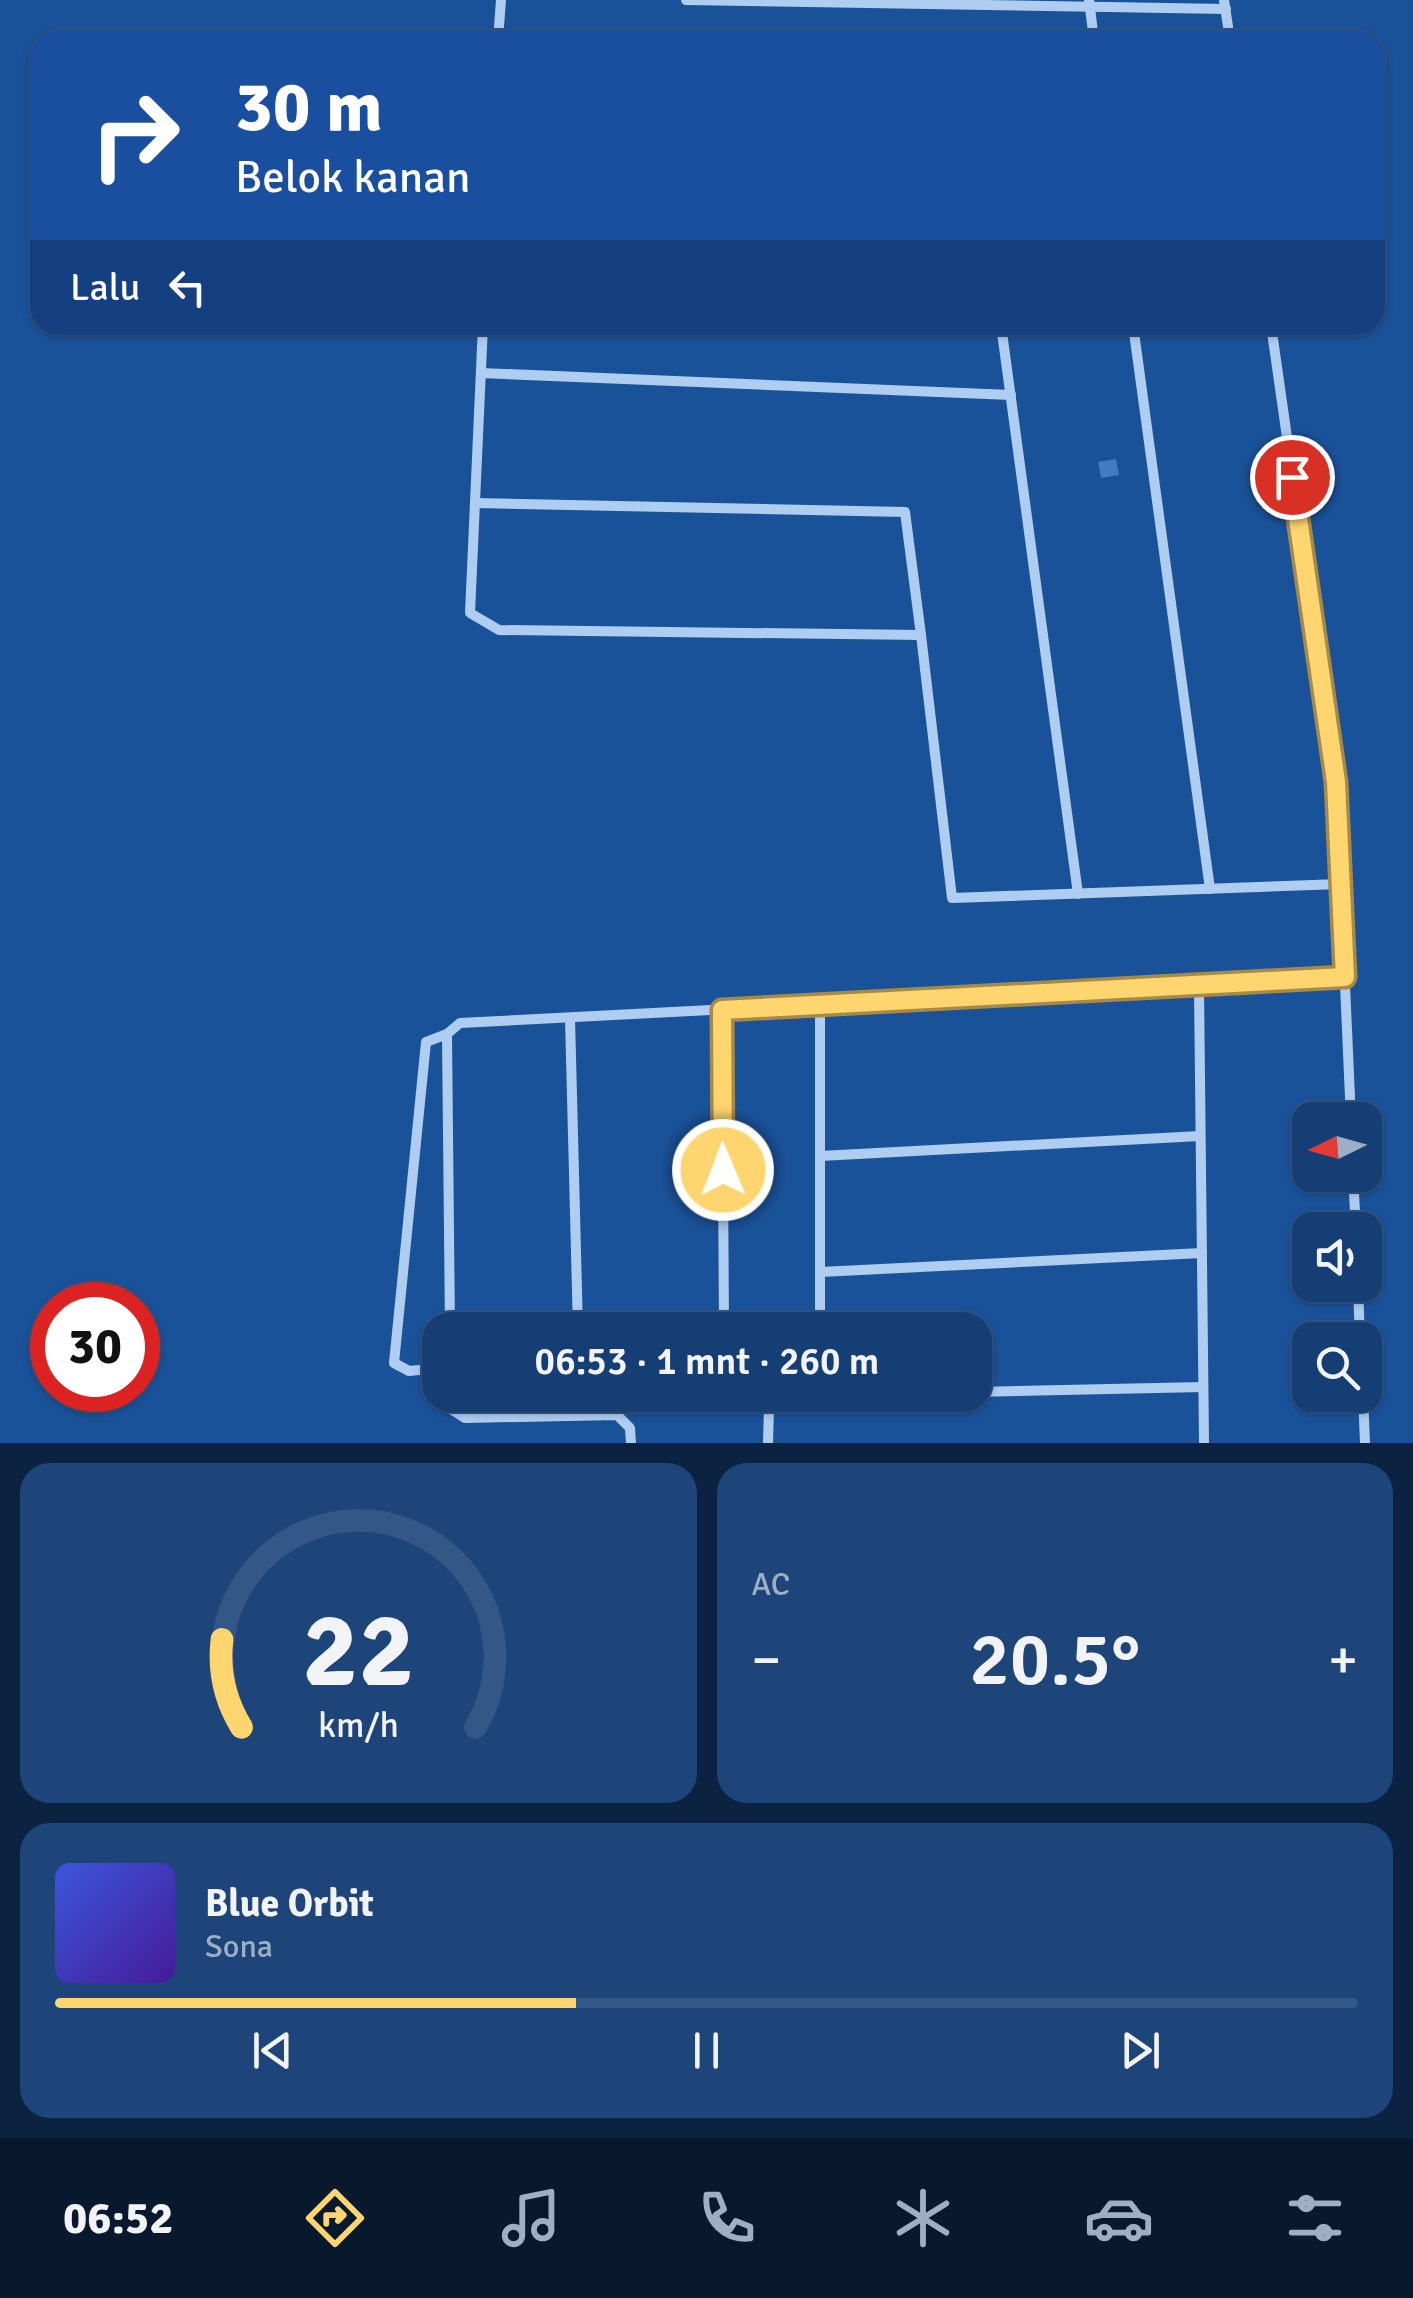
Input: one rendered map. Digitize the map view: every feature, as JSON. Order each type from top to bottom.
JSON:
[{"type":"street","points":[[499,30],[501,0]]},
{"type":"street","points":[[686,0],[1225,4],[1229,30]]},
{"type":"street","points":[[1089,5],[1093,30]]},
{"type":"street","points":[[483,335],[470,613],[499,630],[922,635]]},
{"type":"street","points":[[1002,335],[1078,894]]},
{"type":"street","points":[[1134,335],[1210,889]]},
{"type":"street","points":[[1272,335],[1336,782],[1350,1102]]},
{"type":"street","points":[[481,372],[1010,395]]},
{"type":"street","points":[[475,503],[905,512],[952,898],[1341,884]]},
{"type":"street","points":[[422,1370],[410,1371],[394,1364],[426,1042],[447,1034],[460,1023],[1345,977]]},
{"type":"street","points":[[1200,987],[1204,1443]]},
{"type":"street","points":[[820,1006],[820,1312]]},
{"type":"street","points":[[722,1010],[724,1312]]},
{"type":"street","points":[[570,1018],[578,1312]]},
{"type":"street","points":[[447,1034],[450,1312]]},
{"type":"street","points":[[820,1156],[1200,1136]]},
{"type":"street","points":[[820,1272],[1202,1253]]},
{"type":"street","points":[[992,1392],[1204,1387]]},
{"type":"street","points":[[456,1412],[465,1418],[617,1415],[630,1428],[632,1443]]},
{"type":"street","points":[[768,1443],[770,1412]]},
{"type":"street","points":[[1364,1412],[1365,1443]]},
{"type":"building","points":[[1116,459],[1119,475],[1101,478],[1098,462]]},
{"type":"route","points":[[723,1170],[722,1010],[1345,977],[1336,782],[1292,477]]}]
